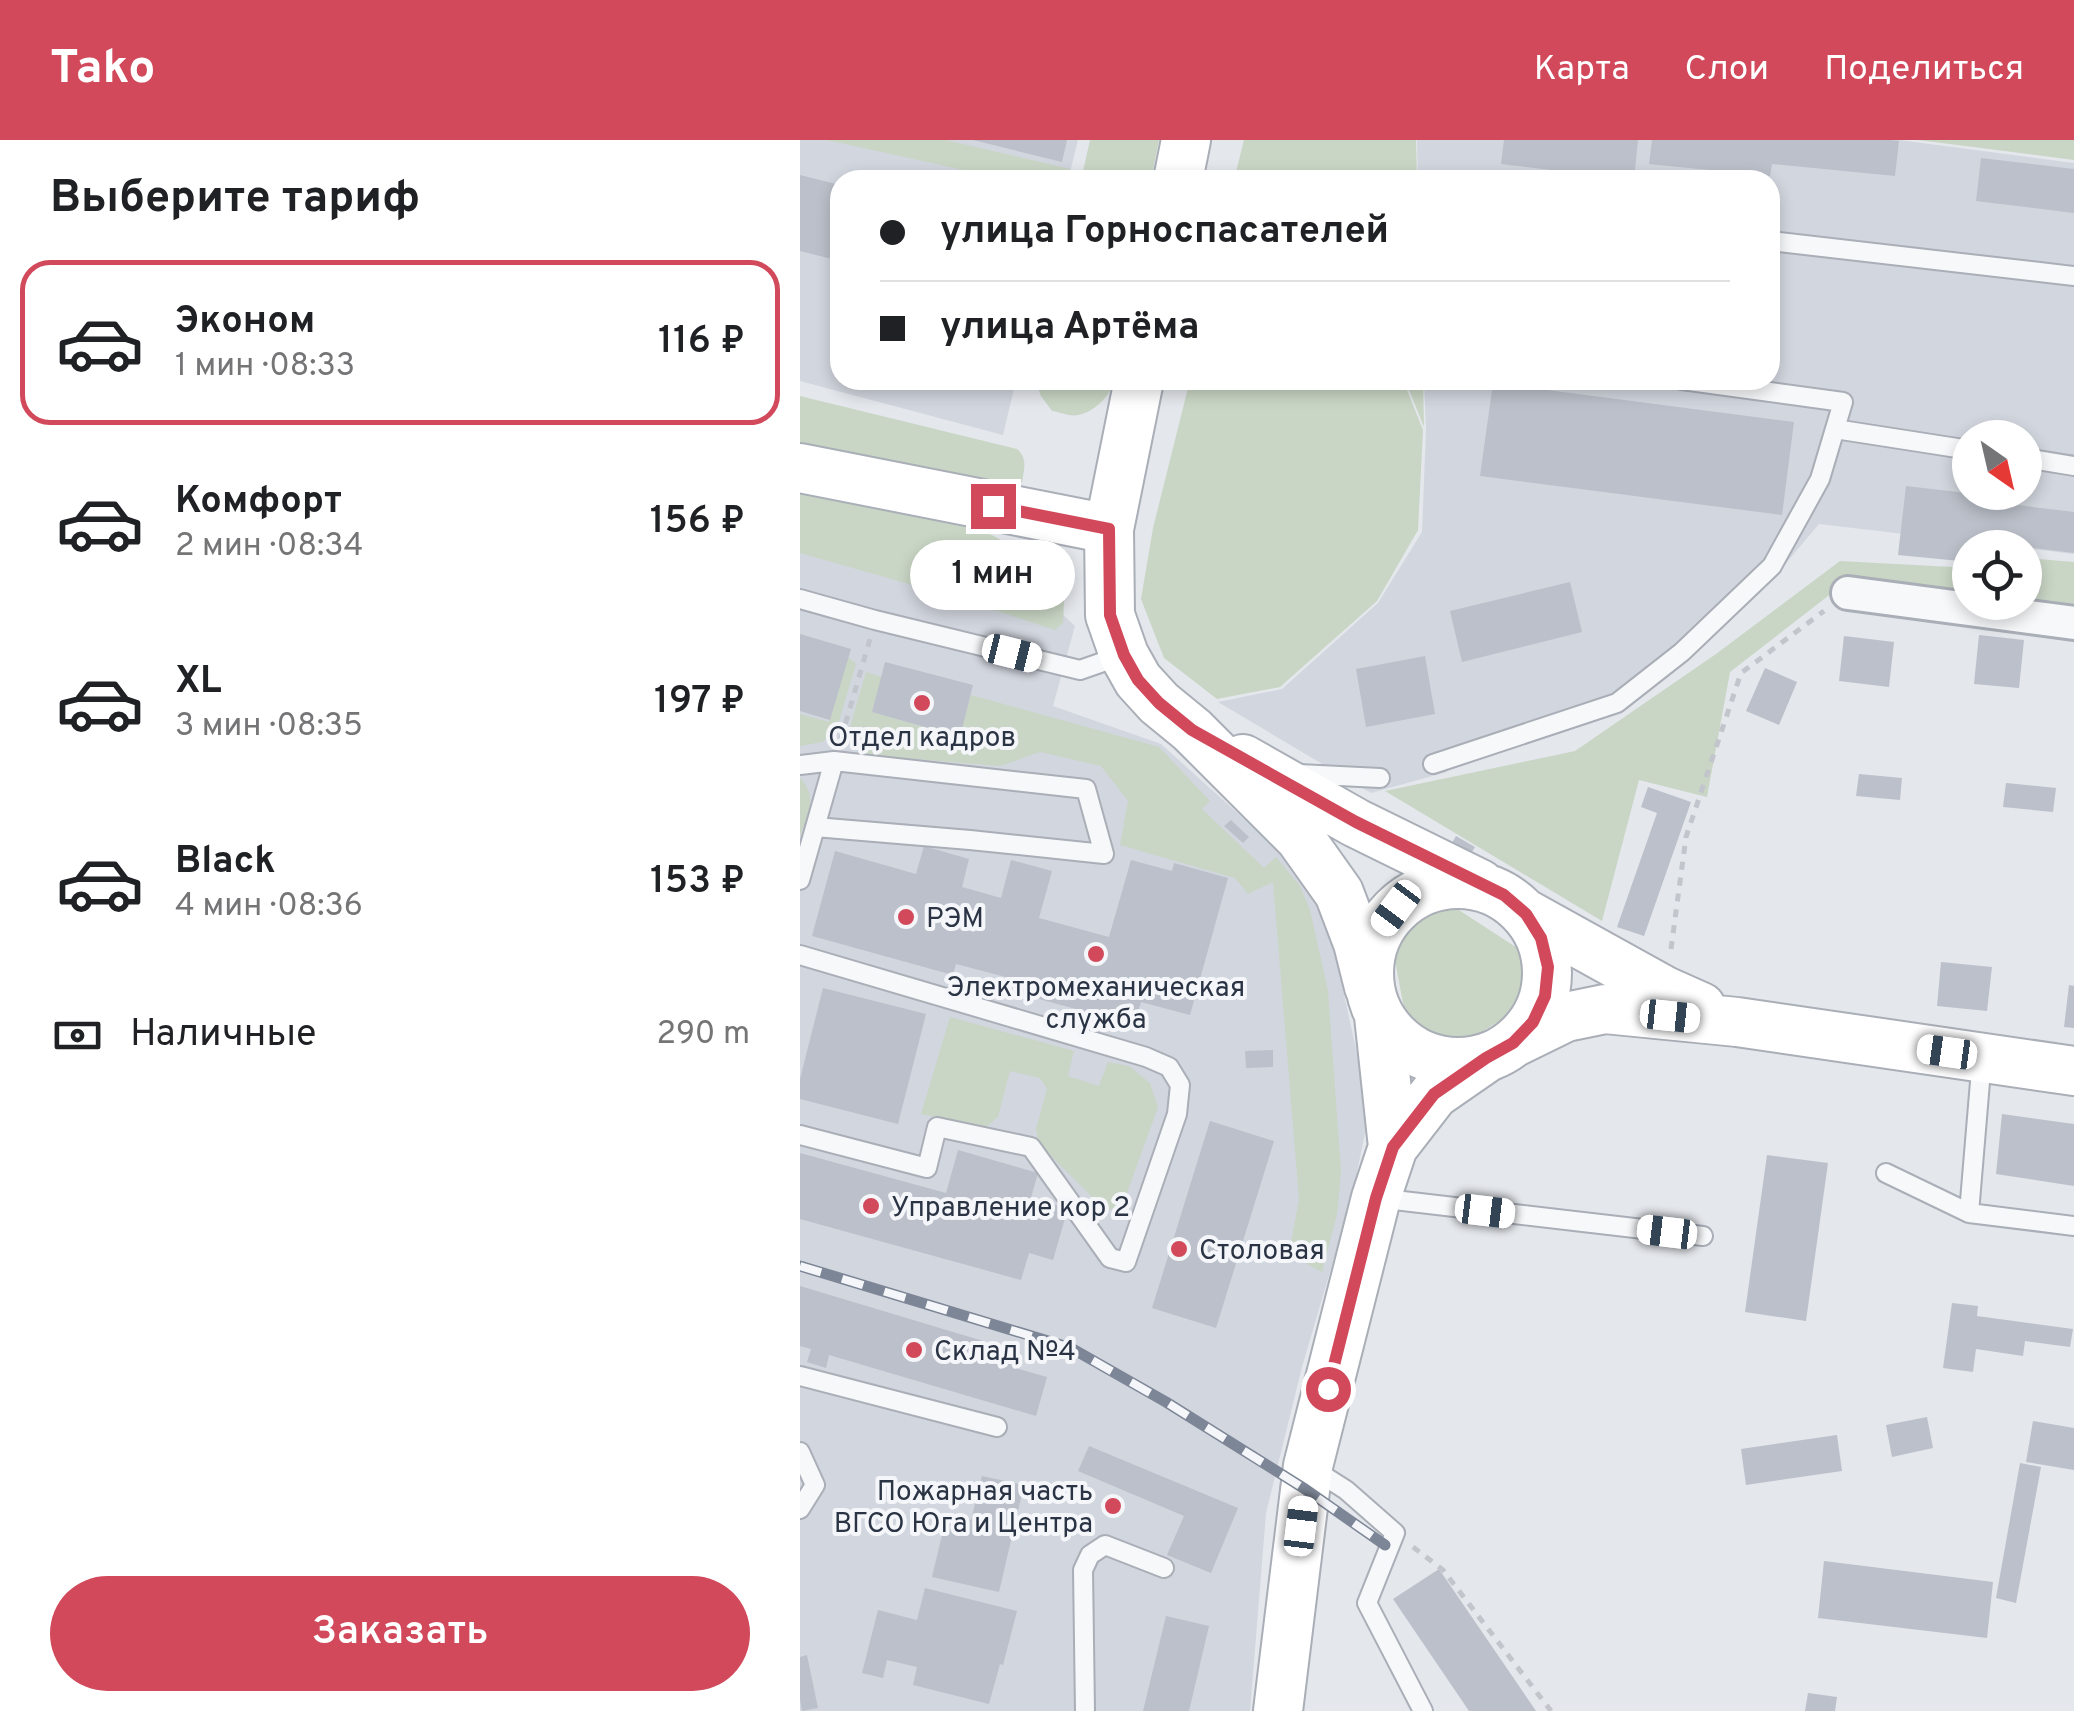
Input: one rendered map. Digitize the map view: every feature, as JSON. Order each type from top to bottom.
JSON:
[{"type":"street","points":[[1180,170],[1186,140]]},
{"type":"street","points":[[1137,390],[1109,529],[1110,615],[1124,655],[1148,692],[1192,730],[1300,838],[1339,893],[1374,1002],[1398,1040],[1425,1056],[1455,1062],[1499,1051],[1566,1018],[1604,1009],[1736,1022],[2074,1070]]},
{"type":"street","points":[[800,468],[1109,529]]},
{"type":"street","points":[[1848,593],[2074,623]]},
{"type":"street","points":[[1192,730],[1356,822],[1515,904],[1541,938],[1548,967],[1545,996],[1533,1022],[1499,1051],[1434,1094],[1393,1147],[1376,1198],[1308,1466],[1278,1711]]},
{"type":"street","points":[[1393,1147],[1369,958],[1378,931],[1396,908],[1420,891],[1448,883],[1477,884],[1664,991],[1736,1022]]},
{"type":"lane","points":[[1780,241],[2074,276]]},
{"type":"lane","points":[[1433,764],[1617,703],[1682,652],[1772,566],[1820,480],[1843,402],[1755,390]]},
{"type":"lane","points":[[1836,429],[1952,447]]},
{"type":"lane","points":[[2042,461],[2074,466]]},
{"type":"lane","points":[[800,600],[1080,670],[1124,655]]},
{"type":"lane","points":[[800,764],[834,761],[1086,788],[1104,854],[815,828]]},
{"type":"lane","points":[[800,880],[834,761]]},
{"type":"lane","points":[[1268,773],[1380,778]]},
{"type":"lane","points":[[800,955],[1146,1057],[1169,1068],[1180,1086],[1177,1114],[1126,1262],[1110,1258],[1031,1147],[937,1127],[927,1168],[800,1136]]},
{"type":"lane","points":[[1969,1213],[1982,1058]]},
{"type":"lane","points":[[1886,1173],[1969,1213],[2074,1226]]},
{"type":"lane","points":[[1376,1198],[1703,1236]]},
{"type":"lane","points":[[800,1376],[996,1427]]},
{"type":"lane","points":[[800,1452],[815,1485],[800,1509]]},
{"type":"lane","points":[[1308,1466],[1346,1490],[1395,1534],[1367,1603],[1424,1711]]},
{"type":"lane","points":[[1085,1711],[1083,1570],[1090,1555],[1105,1545],[1164,1568]]},
{"type":"path","points":[[1664,991],[1686,837],[1741,673],[1848,593]]},
{"type":"path","points":[[834,761],[875,620]]},
{"type":"path","points":[[1395,1534],[1443,1570],[1552,1711]]},
{"type":"shaded area","points":[[800,140],[1078,140],[1070,170],[830,170],[830,389],[800,381]]},
{"type":"shaded area","points":[[1417,140],[1899,140],[2074,163],[2074,554],[2042,550],[2042,530],[1952,530],[1952,540],[1819,524],[1781,569],[1691,657],[1622,710],[1442,752],[1447,772],[1371,793],[1218,702],[1282,689],[1378,603],[1422,532],[1424,390],[1780,390],[1780,170],[1418,170]]},
{"type":"shaded area","points":[[834,390],[1014,390],[1003,435]]},
{"type":"shaded area","points":[[800,519],[984,542],[1075,626],[1053,706],[1161,744],[1305,874],[1330,930],[1362,1077],[1366,1128],[1352,1197],[1302,1367],[1266,1513],[1250,1711],[800,1711]]},
{"type":"green space","points":[[827,140],[946,140],[1071,170],[964,170]]},
{"type":"green space","points":[[1090,140],[1159,140],[1153,170],[1083,170]]},
{"type":"green space","points":[[1244,140],[1416,140],[1417,170],[1236,170]]},
{"type":"green space","points":[[1918,140],[2074,140],[2074,160]]},
{"type":"green space","points":[[1039,390],[1110,390],[1090,410],[1075,415],[1052,411]]},
{"type":"green space","points":[[1188,390],[1407,390],[1423,430],[1418,530],[1377,601],[1280,687],[1217,699],[1164,658],[1141,599],[1153,528]]},
{"type":"green space","points":[[1409,390],[1423,390],[1424,427]]},
{"type":"green space","points":[[800,396],[1017,449],[1024,460],[1022,482],[1011,489],[800,445]]},
{"type":"green space","points":[[800,490],[972,525],[1035,560],[1064,602],[1063,623],[1055,630],[800,553]]},
{"type":"green space","points":[[2042,559],[2074,562],[2074,606],[2042,602]]},
{"type":"green space","points":[[1840,561],[1952,567],[1952,592],[1846,582],[1730,672],[1707,797],[1639,780],[1602,921],[1385,791],[1575,751],[1716,654]]},
{"type":"green space","points":[[848,657],[856,664],[836,731],[822,742],[800,746],[800,714],[829,722]]},
{"type":"green space","points":[[866,672],[882,677],[872,712],[959,737],[971,695],[1159,747],[1210,801],[1202,809],[1264,868],[1276,857],[1300,886],[1310,910],[1328,991],[1341,1171],[1337,1214],[1322,1272],[1289,1254],[1299,1199],[1273,882],[1248,894],[1235,878],[1120,845],[1128,801],[1101,766],[1040,752],[1000,766],[866,755],[846,741]]},
{"type":"green space","points":[[800,778],[810,799],[800,837]]},
{"type":"green space","points":[[1448,903],[1525,953],[1535,973],[1534,990],[1521,1008],[1463,1043],[1440,1046],[1417,1036],[1406,1019],[1393,950],[1400,926],[1417,907]]},
{"type":"green space","points":[[950,1017],[1074,1051],[1068,1076],[1099,1086],[1108,1062],[1129,1066],[1150,1083],[1158,1107],[1123,1204],[1109,1210],[1095,1200],[1039,1144],[1036,1129],[1047,1089],[1040,1078],[1010,1071],[998,1117],[986,1127],[921,1114]]},
{"type":"building","points":[[973,140],[1067,140],[1062,162]]},
{"type":"building","points":[[1504,140],[1638,140],[1635,170],[1551,170],[1501,164]]},
{"type":"building","points":[[1652,140],[1899,141],[1895,176],[1772,164],[1771,170],[1710,170],[1649,164]]},
{"type":"building","points":[[1981,158],[2074,169],[2074,213],[1976,201]]},
{"type":"building","points":[[800,175],[830,182],[830,258],[800,251]]},
{"type":"building","points":[[1492,390],[1547,390],[1794,422],[1782,515],[1480,476]]},
{"type":"building","points":[[1906,486],[1952,491],[1952,510],[2042,508],[2074,512],[2074,553],[2042,549],[2042,530],[1952,530],[1952,560],[1898,555]]},
{"type":"building","points":[[1570,582],[1582,632],[1462,662],[1450,611]]},
{"type":"building","points":[[800,634],[851,649],[830,720],[800,711]]},
{"type":"building","points":[[1979,635],[2024,640],[2019,688],[1974,684]]},
{"type":"building","points":[[1844,636],[1894,642],[1889,687],[1839,681]]},
{"type":"building","points":[[1425,656],[1435,714],[1366,727],[1356,669]]},
{"type":"building","name":"Отдел кадров","points":[[885,662],[973,685],[960,737],[872,712]]},
{"type":"building","points":[[1765,668],[1797,682],[1779,725],[1746,711]]},
{"type":"building","points":[[1859,774],[1902,778],[1900,800],[1856,796]]},
{"type":"building","points":[[2006,783],[2056,788],[2053,812],[2003,807]]},
{"type":"building","points":[[1648,787],[1691,802],[1644,936],[1617,927],[1657,813],[1641,807]]},
{"type":"building","points":[[1231,820],[1249,837],[1243,843],[1224,826]]},
{"type":"building","points":[[1456,836],[1475,847],[1470,855],[1451,845]]},
{"type":"building","name":"Электромеханическая служба","points":[[924,846],[969,859],[962,887],[1001,898],[1011,860],[1052,871],[1039,918],[1109,937],[1131,860],[1172,871],[1174,863],[1228,878],[1190,1015],[1141,1002],[1137,1016],[1119,1011],[1116,1020],[1017,993],[1021,981],[956,964],[953,975],[812,936],[835,851],[916,874]]},
{"type":"building","points":[[1941,962],[1992,967],[1987,1011],[1937,1006]]},
{"type":"building","points":[[2069,985],[2074,986],[2074,1028],[2064,1027]]},
{"type":"building","points":[[823,988],[926,1014],[898,1124],[800,1099],[800,1079]]},
{"type":"building","points":[[1273,1050],[1273,1067],[1246,1068],[1245,1051]]},
{"type":"building","points":[[2002,1114],[2074,1124],[2074,1186],[1996,1174]]},
{"type":"building","points":[[1210,1121],[1274,1141],[1216,1328],[1152,1308]]},
{"type":"building","points":[[958,1150],[1038,1173],[1031,1198],[1068,1208],[1053,1260],[1029,1253],[1021,1280],[800,1219],[800,1153],[946,1193]]},
{"type":"building","points":[[1767,1155],[1828,1163],[1806,1321],[1745,1312]]},
{"type":"building","name":"Склад №4","points":[[800,1286],[1020,1352],[1015,1368],[1047,1377],[1036,1416],[829,1355],[826,1368],[807,1362],[811,1349],[800,1346]]},
{"type":"building","points":[[1952,1303],[1978,1306],[1977,1316],[2073,1329],[2070,1347],[2025,1341],[2023,1356],[1976,1349],[1973,1372],[1943,1368]]},
{"type":"building","points":[[1927,1417],[1933,1448],[1892,1457],[1886,1425]]},
{"type":"building","points":[[2033,1421],[2074,1428],[2074,1470],[2026,1462]]},
{"type":"building","points":[[1837,1435],[1842,1471],[1746,1485],[1741,1449]]},
{"type":"building","points":[[1089,1446],[1238,1508],[1211,1573],[1167,1555],[1184,1516],[1078,1471]]},
{"type":"building","points":[[2020,1463],[2041,1467],[2016,1603],[1996,1598]]},
{"type":"building","points":[[982,1476],[1024,1485],[999,1592],[932,1577],[947,1514],[971,1520]]},
{"type":"building","points":[[1824,1561],[1993,1582],[1987,1638],[1818,1618]]},
{"type":"building","points":[[1439,1569],[1536,1711],[1469,1711],[1393,1599]]},
{"type":"building","points":[[925,1588],[1017,1611],[989,1704],[913,1685],[917,1667],[887,1660],[883,1678],[862,1673],[878,1610],[917,1620]]},
{"type":"building","points":[[1166,1616],[1209,1626],[1189,1711],[1143,1711]]},
{"type":"building","points":[[807,1655],[818,1708],[802,1711],[800,1657]]},
{"type":"building","points":[[1808,1693],[1837,1697],[1835,1711],[1805,1711]]},
{"type":"railway","points":[[800,1266],[1071,1348],[1305,1489],[1385,1545]]},
{"type":"place","name":"Отдел кадров","points":[[922,703]]},
{"type":"place","name":"РЭМ","points":[[906,917]]},
{"type":"place","name":"Электромеханическая служба","points":[[1096,954]]},
{"type":"place","name":"Управление кор 2","points":[[871,1206]]},
{"type":"place","name":"Столовая","points":[[1179,1249]]},
{"type":"place","name":"Склад №4","points":[[914,1350]]},
{"type":"place","name":"Пожарная часть ВГСО Юга и Центра","points":[[1113,1506]]},
{"type":"route","points":[[993,506],[1109,529],[1110,615],[1124,655],[1138,680],[1159,703],[1192,730],[1356,822],[1504,895],[1526,914],[1541,938],[1548,967],[1545,996],[1533,1022],[1513,1043],[1434,1094],[1393,1147],[1376,1198],[1328,1389]]}]
